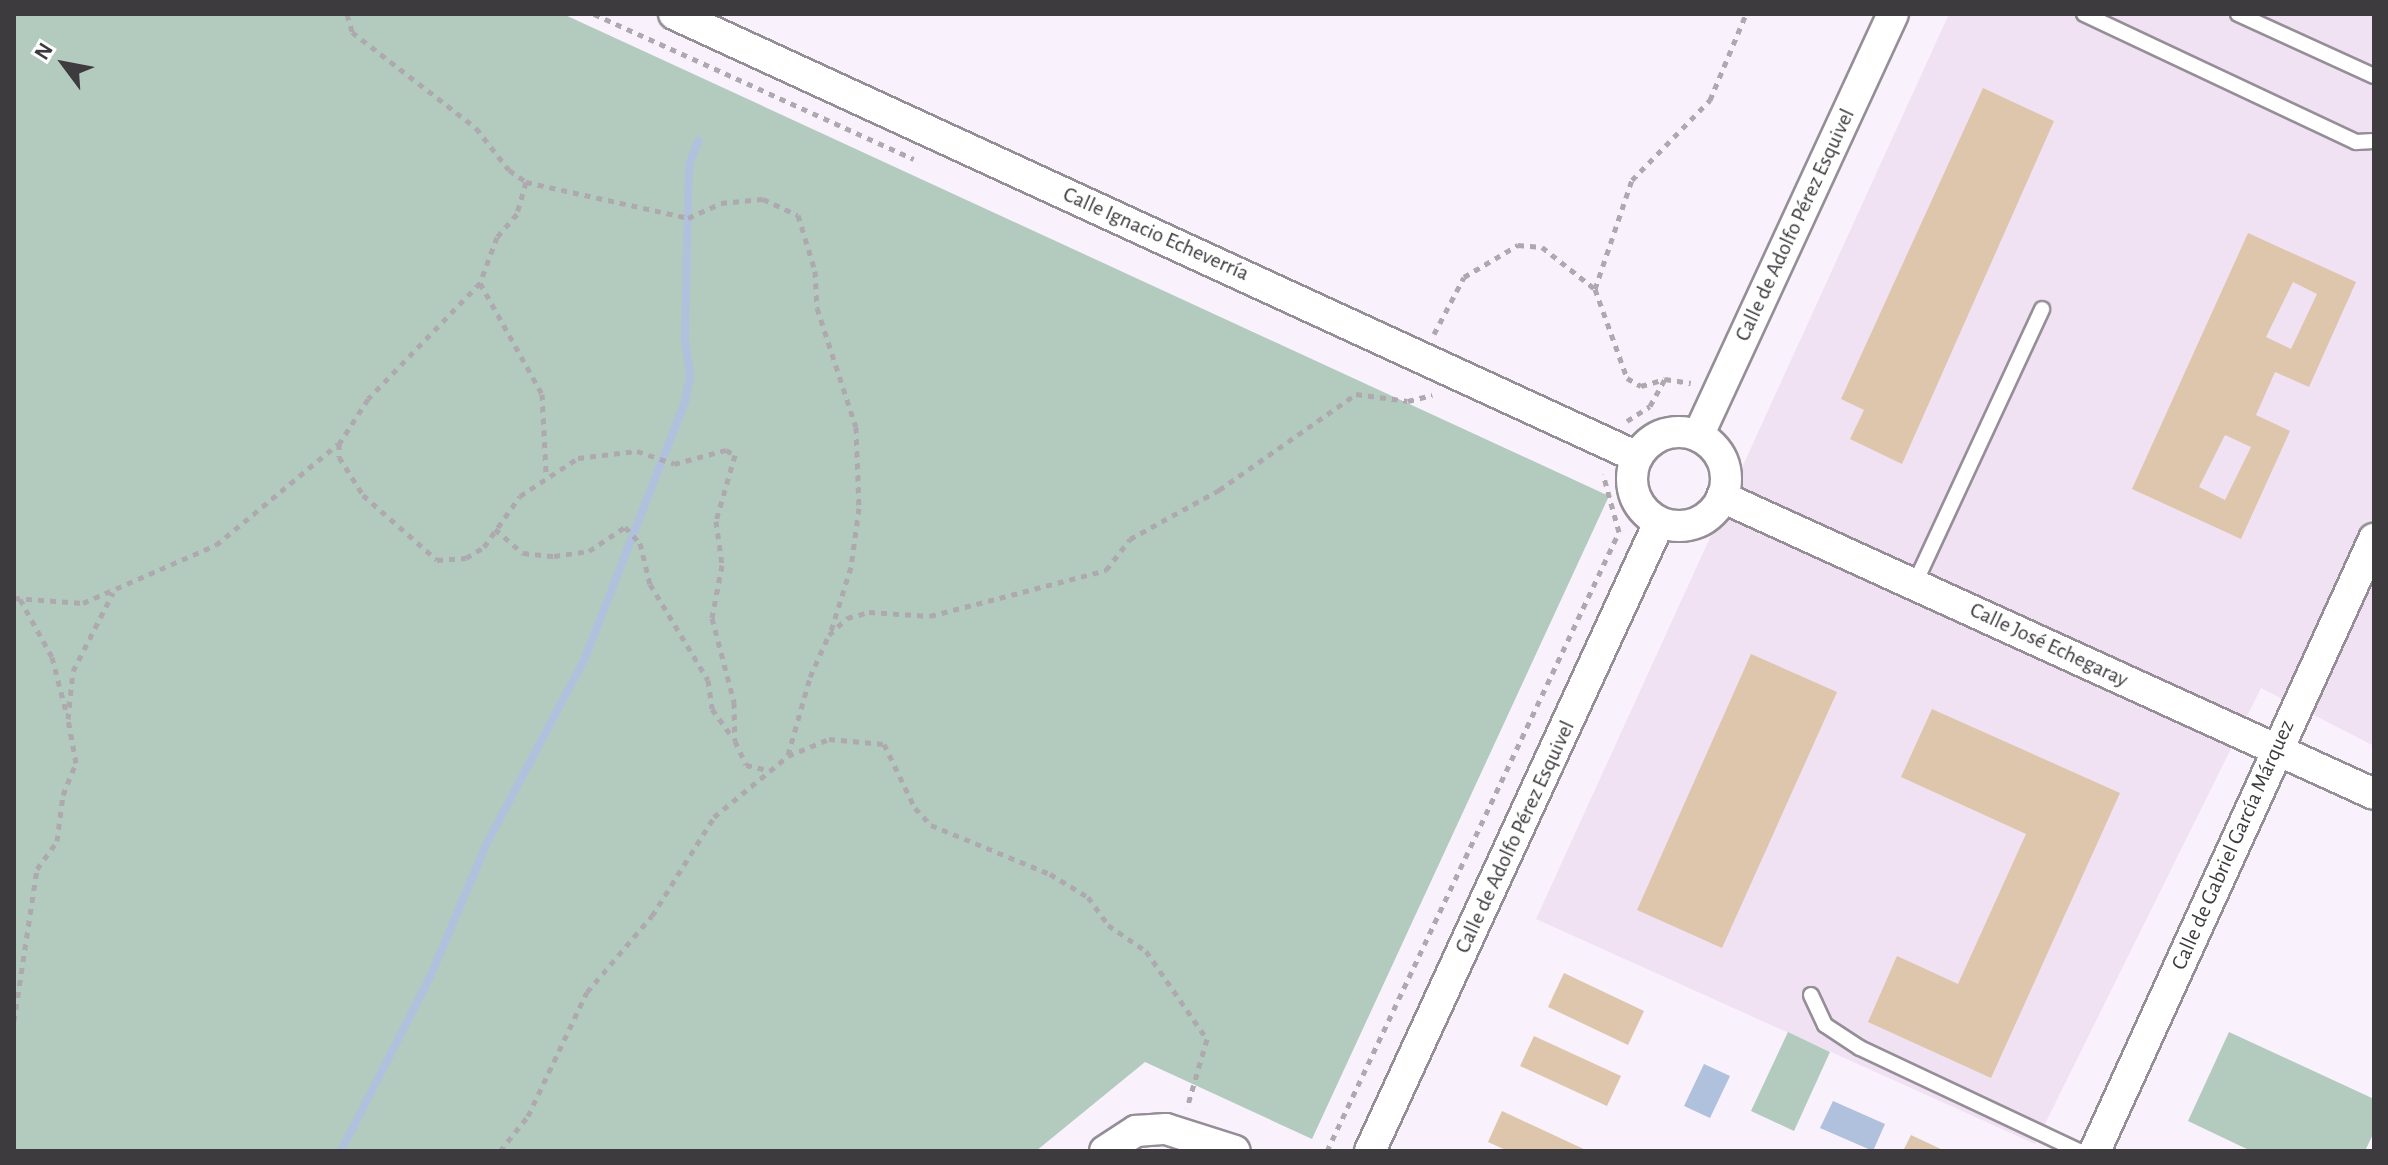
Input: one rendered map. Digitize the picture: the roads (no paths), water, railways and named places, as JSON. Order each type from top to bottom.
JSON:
[{"type":"street","name":"Calle Ignacio Echeverría","points":[[674,14],[1424,356],[1637,457]]},
{"type":"street","name":"Calle de Adolfo Pérez Esquivel","points":[[1698,436],[1893,14]]},
{"type":"street","points":[[1659,436],[1698,436],[1723,460],[1722,497],[1702,521],[1680,527],[1659,523],[1633,494],[1637,457],[1659,436]]},
{"type":"street","name":"Calle José Echegaray","points":[[1722,497],[2374,794]]},
{"type":"street","name":"Calle de Adolfo Pérez Esquivel","points":[[1370,1151],[1659,523]]},
{"type":"street","name":"Calle de Gabriel García Márquez","points":[[2095,1151],[2374,539]]},
{"type":"street","points":[[1105,1151],[1136,1131],[1180,1132],[1235,1151]]},
{"type":"lane","points":[[2084,14],[2356,142],[2374,141]]},
{"type":"lane","points":[[2238,14],[2374,76]]},
{"type":"lane","points":[[1915,583],[2042,309]]},
{"type":"lane","points":[[1811,995],[1825,1025],[1860,1048],[2079,1151]]},
{"type":"water","points":[[1704,1064],[1730,1076],[1710,1118],[1684,1106]]},
{"type":"water","points":[[1833,1101],[1885,1124],[1873,1151],[1820,1128]]},
{"type":"waterway","points":[[341,1151],[431,975],[486,845],[585,658],[685,401],[690,375],[685,338],[689,165],[698,141]]}]
